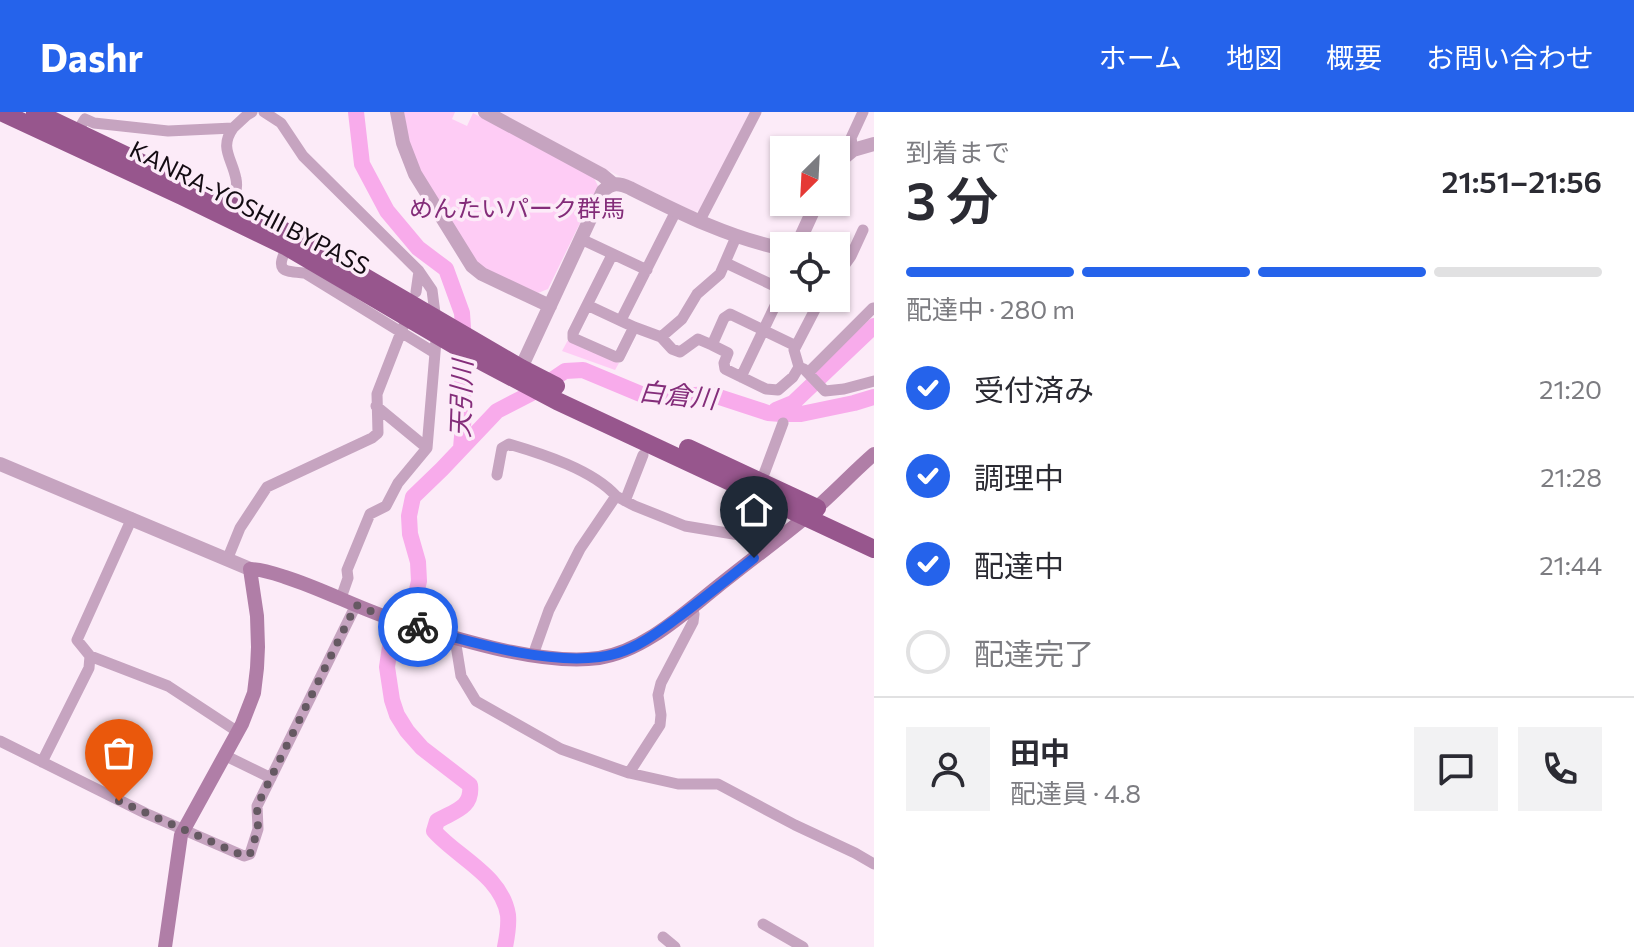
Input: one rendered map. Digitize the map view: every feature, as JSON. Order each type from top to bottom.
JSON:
[{"type":"highway","name":"KANRA-YOSHII BYPASS","points":[[1,112],[287,247],[561,396],[760,488]]},
{"type":"highway","name":"KANRA-YOSHII BYPASS","points":[[35,112],[318,248],[431,324]]},
{"type":"highway","points":[[760,488],[874,536]]},
{"type":"highway","points":[[812,512],[874,549]]},
{"type":"main road","points":[[165,947],[181,835],[250,707],[257,668],[257,616],[250,569],[298,581],[390,619],[455,639],[564,659],[619,653],[651,637],[692,607],[812,512],[874,454]]},
{"type":"street","points":[[264,112],[281,123],[303,156],[419,271],[432,290],[437,329],[427,448],[398,483],[386,506],[370,514],[347,570],[348,578],[341,598]]},
{"type":"street","points":[[397,112],[403,143],[415,174],[472,266],[482,274],[550,306]]},
{"type":"street","points":[[485,112],[602,175],[613,184]]},
{"type":"street","points":[[699,222],[756,112]]},
{"type":"street","points":[[853,150],[851,138],[863,112]]},
{"type":"street","points":[[231,205],[237,181],[226,148],[228,136],[248,113]]},
{"type":"street","points":[[77,132],[85,119],[94,123],[168,131],[233,128]]},
{"type":"street","points":[[850,152],[874,144]]},
{"type":"street","points":[[527,376],[550,306],[603,191],[609,185],[619,183],[699,222],[736,237],[770,246]]},
{"type":"street","points":[[621,320],[676,211]]},
{"type":"street","points":[[850,257],[863,230]]},
{"type":"street","points":[[661,337],[682,319],[697,294],[720,274],[736,237]]},
{"type":"street","points":[[581,239],[647,270]]},
{"type":"street","points":[[287,247],[281,259],[284,270],[305,273],[435,353]]},
{"type":"street","points":[[612,255],[573,338],[619,357],[634,327]]},
{"type":"street","points":[[726,263],[770,283]]},
{"type":"street","points":[[416,292],[419,271]]},
{"type":"street","points":[[587,305],[661,337],[672,349],[680,352],[698,339],[712,345],[728,353],[725,369],[766,389],[778,390],[793,377],[810,376],[873,308]]},
{"type":"street","points":[[741,377],[772,312]]},
{"type":"street","points":[[813,312],[794,350],[810,376],[825,391],[874,381]]},
{"type":"street","points":[[712,345],[724,318],[730,314],[796,346]]},
{"type":"street","points":[[227,560],[240,528],[267,487],[378,433],[377,394],[402,330]]},
{"type":"street","points":[[376,406],[427,448]]},
{"type":"street","points":[[742,535],[783,423]]},
{"type":"street","points":[[497,475],[502,448],[509,444],[550,456],[607,486],[621,499],[685,526],[775,541]]},
{"type":"street","points":[[533,655],[549,610],[580,549],[621,499],[643,455]]},
{"type":"street","points":[[0,464],[250,569]]},
{"type":"street","points":[[132,518],[77,640],[90,656],[168,686],[238,732]]},
{"type":"street","points":[[0,741],[183,831],[244,856],[250,854],[258,829],[257,806],[356,605]]},
{"type":"street","points":[[629,773],[660,725],[658,695],[661,683],[693,622],[692,607]]},
{"type":"street","points":[[455,639],[461,676],[476,701],[561,749],[629,773],[678,784],[718,784],[874,864]]},
{"type":"street","points":[[42,762],[89,668],[90,656]]},
{"type":"street","points":[[226,756],[271,778]]},
{"type":"street","points":[[763,924],[803,947]]},
{"type":"street","points":[[663,937],[675,947]]},
{"type":"shaded area","points":[[498,112],[752,112],[701,210],[695,212]]},
{"type":"green space","name":"めんたいパーク群馬","points":[[404,112],[455,112],[452,119],[467,126],[473,113],[593,176],[598,186],[548,289],[538,293],[478,264],[419,170],[409,145]]},
{"type":"green space","points":[[568,340],[619,363],[615,370],[562,351]]},
{"type":"waterway","name":"天引川","points":[[356,112],[362,164],[387,211],[418,248],[446,269],[462,313],[465,358],[461,448]]},
{"type":"waterway","points":[[776,410],[793,403],[874,326]]},
{"type":"waterway","name":"天引川","points":[[505,947],[508,915],[497,889],[478,868],[434,831],[437,821],[465,804],[470,785],[422,748],[407,731],[392,700],[387,667],[391,640],[400,623],[412,611],[419,581],[418,562],[410,534],[409,516],[413,497],[497,411],[565,371],[583,370],[643,395],[710,394],[768,413],[801,414],[874,397]]},
{"type":"way so far","points":[[119,801],[244,856],[250,854],[259,823],[257,806],[356,605],[418,627]]},
{"type":"route","points":[[418,627],[455,639],[533,655],[564,659],[601,657],[619,653],[651,637],[754,558]]},
{"type":"water label","name":"白倉川","points":[[678,394]]}]
